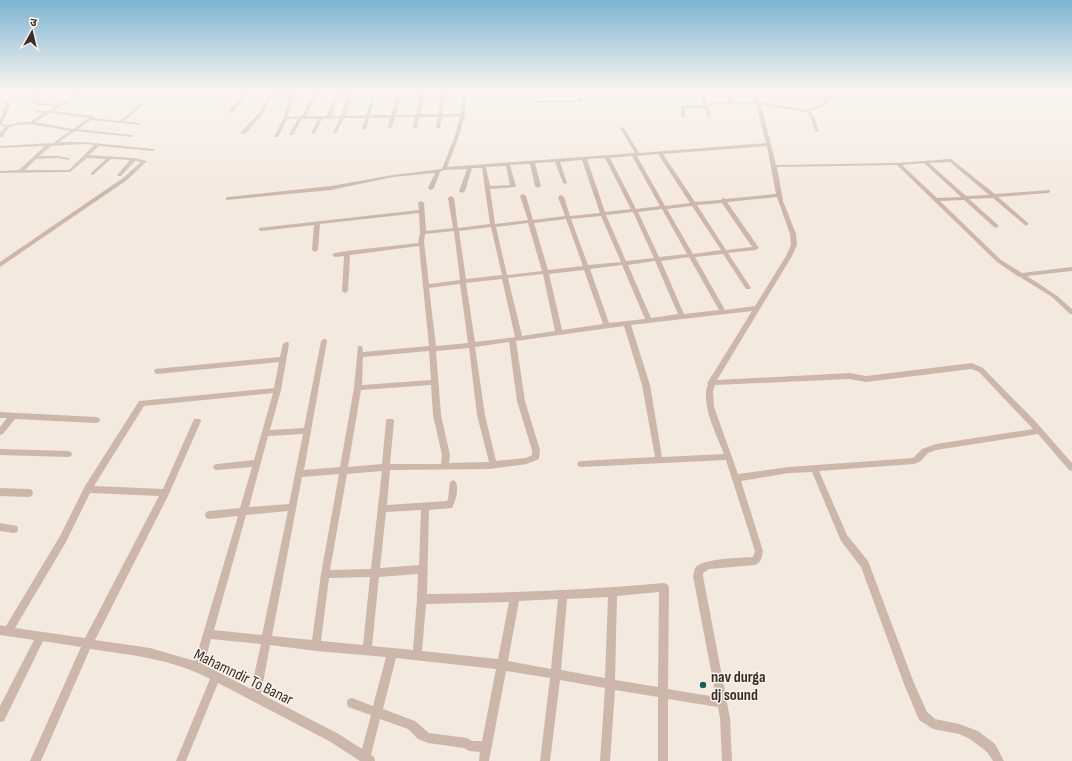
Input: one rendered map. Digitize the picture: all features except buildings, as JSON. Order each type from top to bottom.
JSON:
[{"type":"street","points":[[0,136],[8,126]]},
{"type":"street","points":[[46,126],[131,136]]},
{"type":"street","points":[[20,171],[52,145],[81,126]]},
{"type":"street","points":[[243,133],[250,126]]},
{"type":"street","points":[[276,136],[282,126]]},
{"type":"street","points":[[291,134],[297,126]]},
{"type":"street","points":[[313,133],[317,126]]},
{"type":"street","points":[[335,132],[338,126]]},
{"type":"street","points":[[431,188],[457,136],[460,126]]},
{"type":"street","points":[[727,761],[725,718],[698,570],[703,566],[755,560],[758,557],[759,551],[729,457],[708,400],[711,384],[789,256],[794,245],[793,234],[779,195],[774,166],[764,126]]},
{"type":"street","points":[[815,126],[817,131]]},
{"type":"street","points":[[622,128],[723,312]]},
{"type":"street","points":[[0,148],[84,143],[153,150]]},
{"type":"street","points":[[228,199],[331,188],[393,176],[441,170],[769,144]]},
{"type":"street","points":[[0,172],[70,171],[97,145]]},
{"type":"street","points":[[660,152],[748,288]]},
{"type":"street","points":[[0,265],[125,179],[145,161],[85,156]]},
{"type":"street","points":[[36,158],[58,157],[67,159]]},
{"type":"street","points":[[608,157],[635,210],[682,316]]},
{"type":"street","points":[[93,174],[110,158]]},
{"type":"street","points":[[119,175],[134,159]]},
{"type":"street","points":[[584,159],[591,185],[626,264],[649,321]]},
{"type":"street","points":[[774,166],[898,164],[951,160],[1026,224]]},
{"type":"street","points":[[557,161],[565,183]]},
{"type":"street","points":[[925,162],[996,226]]},
{"type":"street","points":[[532,163],[538,186]]},
{"type":"street","points":[[898,164],[999,261],[1054,296],[1072,312]]},
{"type":"street","points":[[487,188],[513,186],[508,165]]},
{"type":"street","points":[[299,474],[386,467],[527,462],[536,457],[536,450],[521,401],[515,339],[505,278],[493,225],[484,167]]},
{"type":"street","points":[[462,191],[470,168]]},
{"type":"street","points":[[936,200],[1048,191]]},
{"type":"street","points":[[423,233],[779,195]]},
{"type":"street","points":[[523,196],[546,273],[560,333]]},
{"type":"street","points":[[561,197],[585,269],[608,326]]},
{"type":"street","points":[[451,198],[464,283],[481,415],[493,464]]},
{"type":"street","points":[[426,286],[464,283],[756,248],[723,200]]},
{"type":"street","points":[[421,203],[423,233],[421,244],[432,348],[437,414],[446,455],[445,466]]},
{"type":"street","points":[[261,229],[421,211]]},
{"type":"street","points":[[315,250],[317,222]]},
{"type":"street","points":[[334,255],[421,244]]},
{"type":"street","points":[[345,291],[347,253]]},
{"type":"street","points":[[1019,274],[1072,269]]},
{"type":"street","points":[[316,646],[325,574],[345,470],[358,388],[360,352],[472,345],[682,316],[757,308]]},
{"type":"street","points":[[627,324],[646,385],[659,460]]},
{"type":"street","points":[[255,697],[324,341]]},
{"type":"street","points":[[198,667],[265,433],[286,344]]},
{"type":"street","points":[[157,371],[283,358]]},
{"type":"street","points":[[711,384],[850,376],[866,379],[972,366],[981,370],[1072,468]]},
{"type":"street","points":[[358,388],[434,382]]},
{"type":"street","points":[[4,630],[63,539],[88,489],[142,404],[276,390]]},
{"type":"street","points":[[0,415],[96,420]]},
{"type":"street","points":[[0,432],[13,416]]},
{"type":"street","points":[[35,761],[88,644],[165,493],[198,421]]},
{"type":"street","points":[[368,651],[390,421]]},
{"type":"street","points":[[265,433],[307,431]]},
{"type":"street","points":[[736,478],[771,472],[914,461],[926,451],[936,447],[1039,431]]},
{"type":"street","points":[[0,452],[68,454]]},
{"type":"street","points":[[581,464],[729,457]]},
{"type":"street","points":[[217,467],[256,463]]},
{"type":"street","points":[[814,468],[844,538],[865,564],[909,684],[923,716],[933,724],[959,729],[974,735],[991,748],[999,761]]},
{"type":"street","points":[[382,509],[449,505],[452,500],[453,484]]},
{"type":"street","points":[[88,489],[165,493]]},
{"type":"street","points":[[0,492],[29,493]]},
{"type":"street","points":[[417,656],[422,598],[425,507]]},
{"type":"street","points":[[209,515],[292,508]]},
{"type":"street","points":[[0,527],[14,530]]},
{"type":"street","points":[[325,574],[376,573],[422,569]]},
{"type":"street","points":[[422,598],[515,597],[613,592],[664,587],[663,761]]},
{"type":"street","points":[[605,761],[610,684],[613,592]]},
{"type":"street","points":[[545,761],[556,674],[563,594]]},
{"type":"street","points":[[484,761],[515,597]]},
{"type":"street","name":"Mahamndir To Banar","points":[[4,630],[150,653],[198,667],[333,737],[367,760]]},
{"type":"street","points":[[208,634],[502,665],[722,703]]},
{"type":"street","points":[[0,717],[41,636]]},
{"type":"street","points":[[367,760],[392,653]]},
{"type":"street","points":[[181,761],[216,676]]},
{"type":"street","points":[[352,703],[377,714],[411,725],[422,735],[428,738],[443,741],[450,740],[467,743],[469,746],[486,748]]},
{"type":"place","name":"nav durga dj sound","points":[[703,685]]}]
